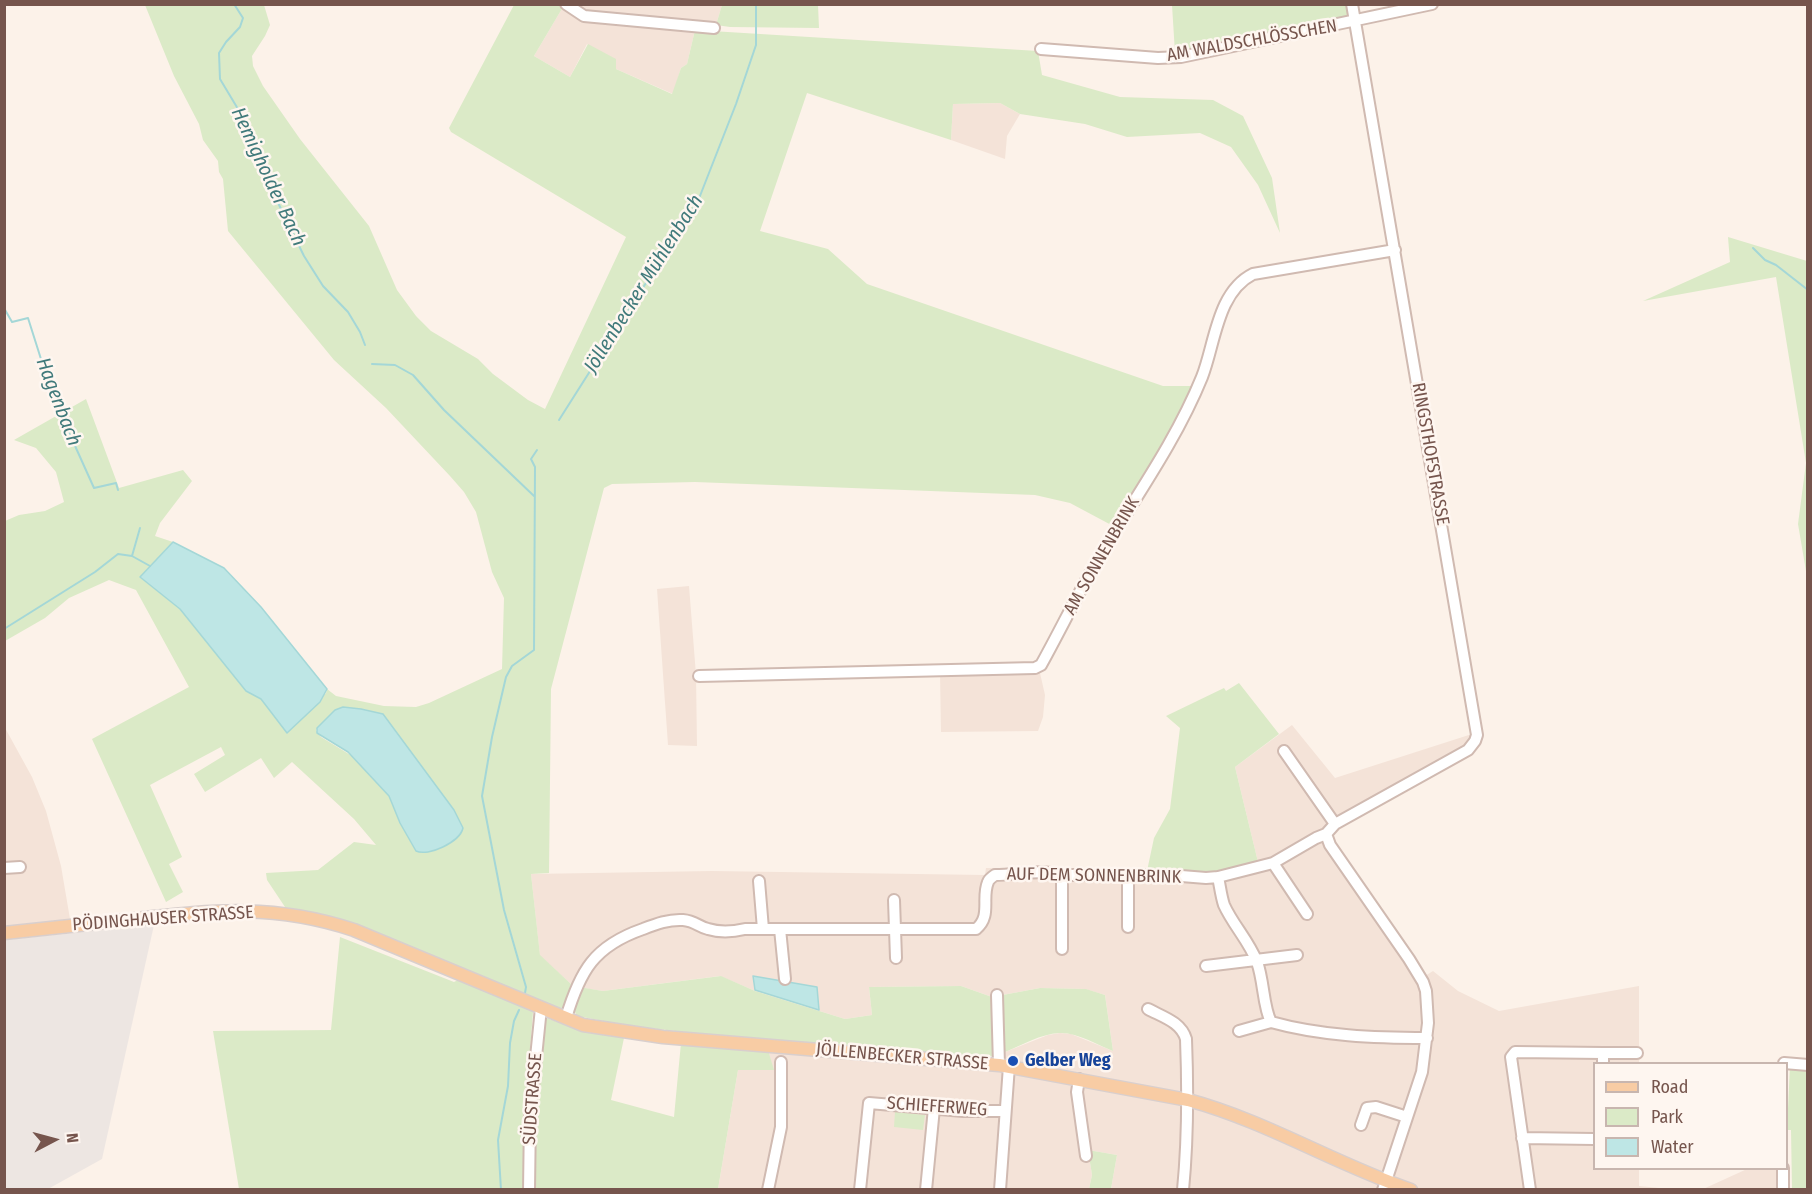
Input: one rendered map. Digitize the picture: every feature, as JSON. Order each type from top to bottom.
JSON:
[{"type":"main road","name":"PÖDINGHAUSER STRASSE","points":[[4,933],[222,910],[267,911],[322,921],[354,930],[522,1001]]},
{"type":"main road","name":"JÖLLENBECKER STRASSE","points":[[522,1001],[583,1025],[663,1037],[1004,1066],[1188,1100],[1212,1106],[1288,1138],[1384,1185],[1411,1190]]},
{"type":"street","points":[[566,4],[584,16],[714,28]]},
{"type":"street","name":"RINGSTHOFSTRASSE","points":[[1326,834],[1335,824],[1468,750],[1476,741],[1477,735],[1352,4]]},
{"type":"street","name":"AM WALDSCHLÖSSCHEN","points":[[1041,49],[1158,58],[1181,57],[1432,4]]},
{"type":"street","name":"AM SONNENBRINK","points":[[699,676],[1035,669],[1041,665],[1107,545],[1190,404],[1234,288],[1253,274],[1395,250]]},
{"type":"street","points":[[1284,751],[1335,824]]},
{"type":"street","points":[[1326,834],[1330,845],[1423,982],[1428,1005],[1427,1038],[1422,1072],[1384,1185]]},
{"type":"street","name":"AUF DEM SONNENBRINK","points":[[566,1018],[574,990],[587,966],[599,953],[629,933],[670,920],[690,921],[706,929],[727,933],[745,929],[976,928],[982,924],[985,917],[988,882],[995,875],[1052,872],[1062,875],[1218,877],[1273,863],[1326,834]]},
{"type":"street","points":[[1273,863],[1307,914]]},
{"type":"street","points":[[4,868],[20,867]]},
{"type":"street","points":[[1062,875],[1062,950]]},
{"type":"street","points":[[1128,875],[1128,927]]},
{"type":"street","points":[[1218,877],[1225,906],[1257,960],[1271,1022]]},
{"type":"street","points":[[759,881],[763,929]]},
{"type":"street","points":[[894,900],[896,958]]},
{"type":"street","points":[[780,929],[785,979]]},
{"type":"street","points":[[1206,966],[1297,955]]},
{"type":"street","points":[[997,995],[1004,1066],[1005,1111],[1000,1190]]},
{"type":"street","name":"SÜDSTRASSE","points":[[529,1190],[530,1116],[541,1008]]},
{"type":"street","points":[[1148,1009],[1171,1020],[1184,1031],[1186,1040],[1188,1100],[1183,1190]]},
{"type":"street","points":[[1239,1031],[1271,1022],[1288,1027],[1367,1038],[1427,1038]]},
{"type":"street","points":[[1530,1190],[1511,1057],[1515,1052],[1603,1058],[1637,1053]]},
{"type":"street","points":[[1784,1060],[1808,1065]]},
{"type":"street","points":[[768,1190],[780,1127],[781,1062]]},
{"type":"street","points":[[1079,1079],[1077,1092],[1086,1156]]},
{"type":"street","name":"SCHIEFERWEG","points":[[860,1190],[869,1102],[963,1111],[1005,1111]]},
{"type":"street","points":[[1362,1125],[1367,1108],[1376,1107],[1407,1117]]},
{"type":"street","points":[[926,1190],[934,1108]]},
{"type":"street","points":[[1522,1138],[1593,1139]]},
{"type":"street","points":[[1783,1170],[1783,1190]]},
{"type":"shaded area","points":[[560,5],[722,5],[716,25],[695,30],[687,64],[681,68],[673,94],[616,69],[587,44],[570,77],[534,56],[563,7]]},
{"type":"shaded area","points":[[1000,103],[1020,114],[1007,136],[1005,159],[951,140],[953,104]]},
{"type":"shaded area","points":[[689,586],[696,675],[697,746],[668,745],[657,589]]},
{"type":"shaded area","points":[[940,672],[1040,673],[1045,695],[1043,717],[1038,731],[941,732]]},
{"type":"shaded area","points":[[1292,725],[1335,778],[1472,734],[1470,742],[1334,820],[1322,829],[1322,841],[1417,981],[1433,971],[1458,991],[1499,1011],[1639,986],[1639,1062],[1593,1062],[1593,1170],[1639,1170],[1639,1186],[1669,1189],[1111,1189],[1117,1155],[1088,1150],[1092,1175],[1089,1189],[718,1189],[738,1070],[773,1070],[768,1050],[996,1067],[1005,1052],[1048,1035],[1060,1033],[1071,1034],[1113,1051],[1105,995],[1085,989],[1040,988],[992,997],[961,986],[869,987],[872,1015],[845,1019],[755,991],[720,976],[603,991],[589,989],[571,984],[540,956],[531,874],[712,871],[985,875],[986,868],[1171,871],[1258,862],[1235,767]]},
{"type":"shaded area","points":[[4,726],[32,777],[46,811],[61,866],[70,919],[5,926]]},
{"type":"shaded area","points":[[154,925],[102,1159],[48,1189],[5,1189],[5,940]]},
{"type":"shaded area","points":[[1745,1170],[1778,1170],[1778,1189],[1701,1190]]},
{"type":"green space","points":[[145,5],[264,5],[270,25],[252,56],[253,66],[263,86],[300,139],[369,226],[397,290],[416,316],[431,331],[478,359],[493,374],[528,400],[545,409],[626,237],[451,132],[449,128],[514,5],[560,5],[563,7],[534,56],[570,77],[588,44],[616,59],[616,69],[672,94],[681,68],[687,64],[695,30],[1038,51],[1042,75],[1120,97],[1213,100],[1243,116],[1272,178],[1280,233],[1258,185],[1231,147],[1200,133],[1127,137],[1085,124],[1020,114],[1000,103],[953,104],[951,140],[807,93],[760,231],[828,249],[867,284],[1163,386],[1195,386],[1188,404],[1115,527],[1070,503],[1035,495],[695,482],[612,484],[604,488],[551,689],[549,873],[531,874],[540,955],[571,984],[565,1004],[561,1009],[343,920],[285,907],[267,880],[266,873],[318,870],[354,842],[376,845],[354,819],[292,762],[274,778],[261,758],[205,792],[194,774],[225,755],[221,747],[150,785],[182,857],[169,864],[183,892],[166,902],[92,739],[189,687],[136,590],[109,580],[69,598],[45,618],[5,641],[5,521],[19,515],[45,511],[64,502],[56,472],[36,448],[14,440],[86,399],[119,488],[183,470],[192,481],[160,523],[155,536],[173,542],[140,577],[180,609],[246,691],[261,699],[287,732],[326,693],[327,689],[336,696],[384,706],[416,707],[502,669],[504,598],[492,572],[476,512],[464,492],[450,476],[386,408],[334,360],[228,231],[223,179],[219,172],[218,161],[203,140],[199,124],[174,76]],"holes":[[[353,708],[367,710],[454,810],[416,851],[400,823],[389,796],[352,756],[321,737],[316,730],[335,710]]]},
{"type":"green space","points":[[722,5],[818,5],[819,28],[716,25]]},
{"type":"green space","points":[[1172,5],[1346,5],[1348,18],[1175,53]]},
{"type":"green space","points":[[1728,237],[1807,261],[1807,577],[1798,524],[1806,463],[1776,277],[1643,301],[1730,262]]},
{"type":"green space","points":[[1239,683],[1279,734],[1235,767],[1258,862],[1211,873],[1147,871],[1154,838],[1170,809],[1180,728],[1166,716],[1224,688],[1226,691]]},
{"type":"green space","points":[[340,937],[454,982],[458,980],[531,1009],[533,1012],[525,1116],[526,1189],[239,1189],[213,1031],[331,1030]]},
{"type":"green space","points":[[721,976],[755,991],[845,1019],[872,1015],[869,987],[961,986],[992,997],[1040,988],[1086,989],[1105,995],[1113,1051],[1066,1033],[1045,1035],[1005,1052],[1002,1057],[839,1046],[630,1026],[577,1016],[574,1010],[579,987],[603,991]]},
{"type":"green space","points":[[544,1017],[579,1030],[624,1038],[611,1100],[674,1117],[681,1043],[768,1050],[774,1070],[738,1070],[718,1189],[533,1190],[531,1116]]},
{"type":"green space","points":[[1790,1066],[1807,1068],[1807,1189],[1792,1189],[1791,1130],[1788,1130]]},
{"type":"green space","points":[[895,1112],[925,1115],[923,1130],[894,1127]]},
{"type":"green space","points":[[1088,1150],[1117,1155],[1111,1189],[1089,1189],[1092,1175]]},
{"type":"water","points":[[173,542],[224,568],[261,607],[327,689],[320,702],[287,733],[261,699],[246,691],[180,609],[140,577]]},
{"type":"water","points":[[343,707],[383,714],[454,810],[463,828],[450,843],[428,852],[416,851],[400,823],[389,796],[348,752],[317,733],[317,728],[335,710]]},
{"type":"water","points":[[753,976],[817,987],[819,1010],[755,990]]},
{"type":"waterway","name":"Hemigholder Bach","points":[[234,4],[243,18],[240,27],[219,53],[220,79],[247,124],[264,174],[304,256],[323,286],[348,312],[365,345]]},
{"type":"waterway","name":"Jöllenbecker Mühlenbach","points":[[559,420],[698,201],[736,104],[756,45],[756,4]]},
{"type":"waterway","points":[[1753,248],[1765,260],[1776,265],[1808,290]]},
{"type":"waterway","name":"Hagenbach","points":[[4,308],[12,322],[28,318],[53,397],[94,488],[116,483],[118,490]]},
{"type":"waterway","name":"Hemigholder Bach","points":[[372,364],[395,365],[413,375],[444,410],[534,496]]},
{"type":"waterway","points":[[525,993],[526,987],[504,910],[482,796],[492,737],[506,677],[512,666],[534,650],[535,467],[531,459],[537,450]]},
{"type":"waterway","name":"Hagenbach","points":[[140,528],[132,556],[150,566]]},
{"type":"waterway","points":[[4,629],[95,572],[118,554],[132,556]]},
{"type":"waterway","points":[[501,1190],[498,1140],[508,1086],[510,1043],[514,1021],[519,1010]]},
{"type":"place","name":"Gelber Weg","points":[[1013,1061]]}]
